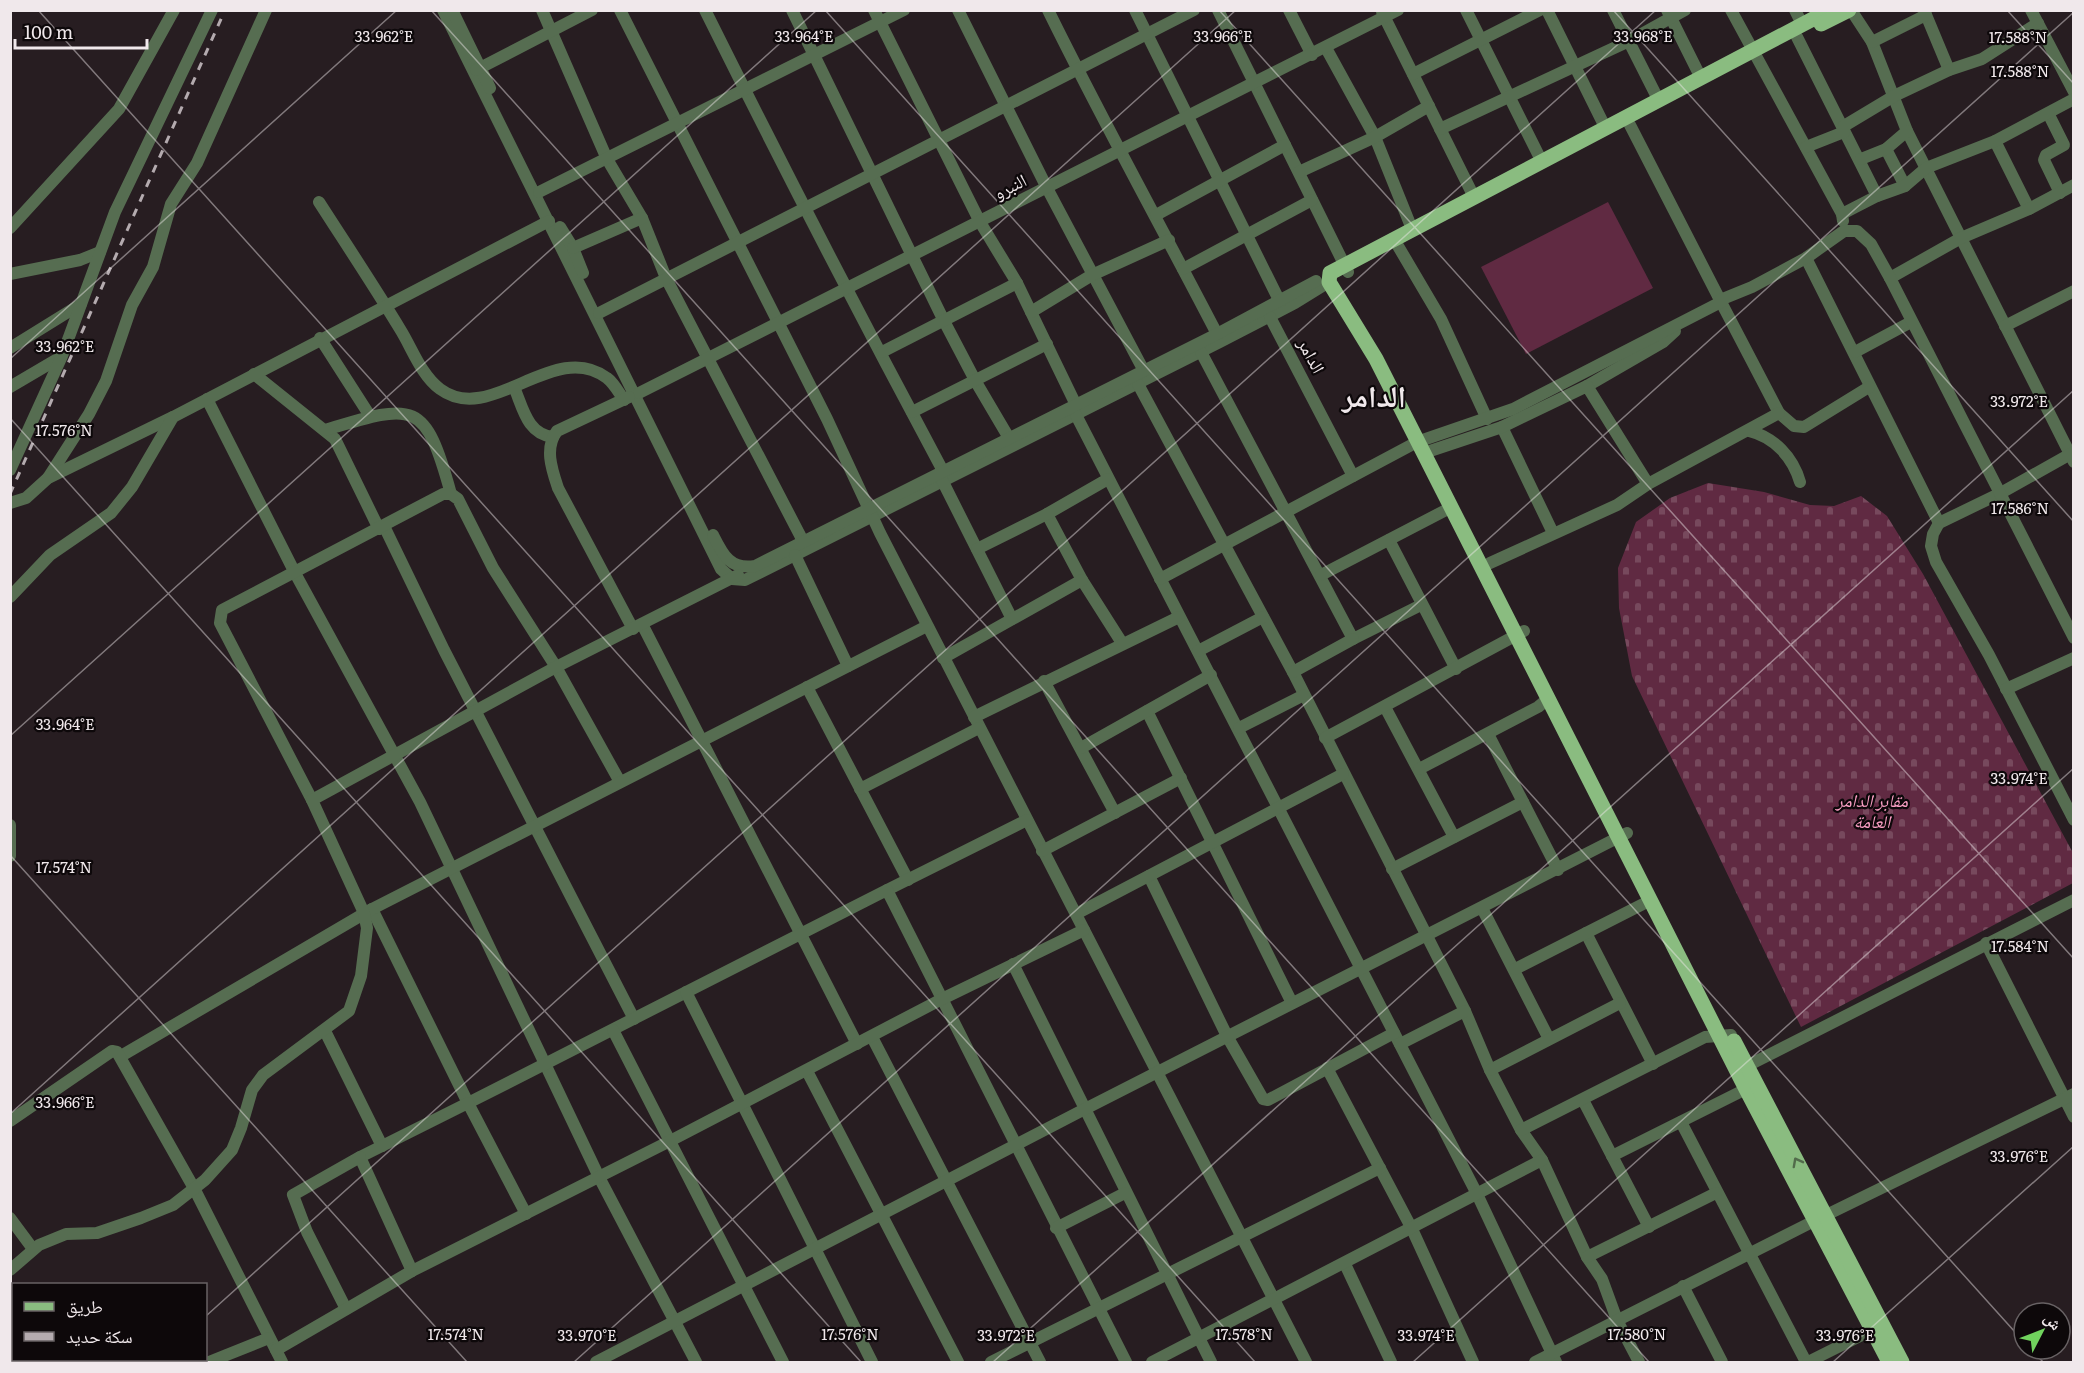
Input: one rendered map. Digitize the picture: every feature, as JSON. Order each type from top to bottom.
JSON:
[{"type":"main road","points":[[1338,273],[1398,246],[1630,125],[1756,54],[1798,24],[1830,10]]},
{"type":"main road","points":[[1798,24],[1850,10]]},
{"type":"main road","points":[[1338,273],[1412,230],[1701,78],[1756,54]]},
{"type":"main road","points":[[1338,273],[1376,359],[1490,563],[1548,698],[1623,835],[1651,900],[1726,1036],[1747,1066],[1889,1362]]},
{"type":"main road","points":[[1425,446],[1450,504],[1520,633],[1726,1036],[1746,1089],[1902,1362]]},
{"type":"street","points":[[10,228],[118,109],[174,10]]},
{"type":"street","points":[[10,470],[62,356],[115,212],[212,10]]},
{"type":"street","points":[[10,503],[27,498],[48,478],[106,381],[132,305],[153,267],[171,204],[197,163],[266,10]]},
{"type":"street","points":[[443,10],[477,69],[539,192],[573,248],[633,396],[724,556],[738,567],[755,566]]},
{"type":"street","points":[[452,10],[477,69],[633,396],[721,569],[732,579],[746,579],[795,555],[870,512]]},
{"type":"street","points":[[542,10],[607,159],[642,218],[666,278],[803,541]]},
{"type":"street","points":[[477,69],[592,10]]},
{"type":"street","points":[[620,10],[827,419],[870,512],[943,658],[1306,1362]]},
{"type":"street","points":[[705,10],[845,290],[882,352],[1012,619]]},
{"type":"street","points":[[792,10],[914,255],[943,320],[1009,438]]},
{"type":"street","points":[[539,192],[814,56],[877,16],[904,10]]},
{"type":"street","points":[[958,10],[1047,188],[1144,371]]},
{"type":"street","points":[[1048,10],[1119,152],[1156,215],[1216,334]]},
{"type":"street","points":[[1135,10],[1280,302]]},
{"type":"street","points":[[598,313],[1194,10]]},
{"type":"street","points":[[1218,10],[1312,200],[1338,273]]},
{"type":"street","points":[[1289,10],[1312,55]]},
{"type":"street","name":"النبرو","points":[[553,437],[557,431],[710,359],[1326,48],[1383,14],[1398,10]]},
{"type":"street","points":[[1466,10],[1542,162]]},
{"type":"street","points":[[1413,75],[1540,10]]},
{"type":"street","points":[[1547,10],[1606,129]]},
{"type":"street","points":[[1613,10],[1659,101]]},
{"type":"street","points":[[1440,129],[1574,64],[1629,41],[1669,14],[1686,10]]},
{"type":"street","points":[[1731,10],[1842,214],[1844,231]]},
{"type":"street","points":[[1850,10],[1872,42],[1907,131],[2072,456],[1939,523],[1933,534],[1931,546],[1936,562],[2006,689],[2073,820]]},
{"type":"street","points":[[2031,10],[2073,93]]},
{"type":"street","points":[[1872,42],[1925,13],[1949,70]]},
{"type":"street","points":[[1383,14],[1474,197]]},
{"type":"street","points":[[1669,14],[1701,78]]},
{"type":"street","points":[[877,16],[980,222],[1017,284],[1047,344],[1108,479],[1280,807],[1477,1194],[1554,1358]]},
{"type":"street","points":[[1844,126],[1894,96],[1949,70],[1982,59],[2038,23]]},
{"type":"street","points":[[1798,24],[1877,196]]},
{"type":"street","points":[[1326,48],[1375,137],[1412,230]]},
{"type":"street","points":[[1842,214],[1877,196],[1905,186],[1926,168],[1995,141],[2049,115],[2073,99]]},
{"type":"street","points":[[1299,172],[1375,137],[1429,105]]},
{"type":"street","points":[[2049,115],[2068,142],[2046,155],[2044,160],[2060,193]]},
{"type":"street","points":[[1630,125],[1779,413],[1794,426],[1800,428],[1869,387]]},
{"type":"street","points":[[1806,147],[1835,137],[1844,132],[1844,126]]},
{"type":"street","points":[[1861,159],[1886,149],[1907,131]]},
{"type":"street","points":[[1995,141],[2029,209]]},
{"type":"street","points":[[1156,215],[1220,178],[1285,146]]},
{"type":"street","points":[[1886,149],[1905,186]]},
{"type":"street","points":[[1890,278],[1961,238],[2029,209],[2073,185]]},
{"type":"street","points":[[1183,269],[1312,200]]},
{"type":"street","points":[[319,202],[426,374],[440,389],[454,396],[471,399],[514,387],[562,367],[596,371],[633,396]]},
{"type":"street","points":[[573,248],[642,218]]},
{"type":"street","points":[[48,478],[173,417],[320,338],[549,221]]},
{"type":"street","points":[[1160,579],[1287,509],[1353,476],[1535,398],[1806,258],[1844,231],[1857,231],[1864,235],[1890,278],[2073,638]]},
{"type":"street","points":[[1031,312],[1092,275],[1169,240]]},
{"type":"street","points":[[1398,246],[1441,320],[1487,419]]},
{"type":"street","points":[[10,274],[80,260],[100,252]]},
{"type":"street","points":[[1806,258],[1939,523]]},
{"type":"street","points":[[312,800],[556,666],[732,579],[803,541],[870,512],[1076,410],[1144,371],[1338,273]]},
{"type":"street","points":[[943,476],[1009,438],[1138,384],[1202,352],[1270,317],[1338,273]]},
{"type":"street","points":[[882,352],[1017,284]]},
{"type":"street","points":[[2005,326],[2073,291]]},
{"type":"street","points":[[10,348],[81,304]]},
{"type":"street","name":"الدامر","points":[[1270,317],[1353,476]]},
{"type":"street","points":[[1425,446],[1502,427],[1587,386],[1663,342],[1690,319]]},
{"type":"street","points":[[1855,352],[1911,322]]},
{"type":"street","points":[[320,338],[370,416]]},
{"type":"street","points":[[912,412],[976,382],[1047,344]]},
{"type":"street","points":[[1202,352],[1287,509],[1353,639]]},
{"type":"street","points":[[10,387],[62,356]]},
{"type":"street","points":[[254,374],[335,439],[634,1018]]},
{"type":"street","points":[[1138,384],[1293,672],[1465,1011],[1521,1130],[1542,1160],[1587,1257],[1602,1279],[1617,1320],[1639,1362]]},
{"type":"street","points":[[1587,386],[1648,484]]},
{"type":"street","points":[[514,387],[527,419],[535,431],[541,435],[553,437],[551,464],[558,488],[700,741],[857,1044]]},
{"type":"street","points":[[207,399],[295,573],[420,802],[599,1177],[696,1362]]},
{"type":"street","points":[[325,430],[370,416],[406,412],[416,416],[428,429],[438,447],[451,494],[458,499],[493,568],[556,666],[620,782]]},
{"type":"street","points":[[1490,563],[1617,505],[1648,484],[1779,413]]},
{"type":"street","points":[[10,597],[50,555],[111,513],[132,487],[173,417]]},
{"type":"street","points":[[1502,427],[1553,533]]},
{"type":"street","points":[[1749,431],[1763,435],[1777,445],[1793,465],[1800,482]]},
{"type":"street","points":[[977,549],[1047,514],[1108,479]]},
{"type":"street","points":[[451,494],[436,497],[222,610],[219,616],[220,623],[526,1214]]},
{"type":"street","points":[[1321,575],[1448,509],[1450,504]]},
{"type":"street","points":[[1047,514],[1082,580],[1122,643]]},
{"type":"street","points":[[1389,540],[1456,669]]},
{"type":"street","points":[[795,555],[848,666]]},
{"type":"street","points":[[943,658],[1082,580]]},
{"type":"street","points":[[1293,672],[1421,605]]},
{"type":"street","points":[[860,789],[1044,681],[1179,617]]},
{"type":"street","points":[[1198,651],[1263,617]]},
{"type":"street","points":[[122,1056],[368,911],[927,626]]},
{"type":"street","points":[[1325,738],[1520,633]]},
{"type":"street","points":[[2006,689],[2073,658]]},
{"type":"street","points":[[1081,748],[1211,675]]},
{"type":"street","points":[[1044,681],[1115,813]]},
{"type":"street","points":[[807,687],[908,880]]},
{"type":"street","points":[[1239,728],[1304,695]]},
{"type":"street","points":[[1419,769],[1538,707],[1548,698]]},
{"type":"street","points":[[1385,707],[1454,837]]},
{"type":"street","points":[[1147,711],[1292,1003]]},
{"type":"street","points":[[1488,734],[1558,870]]},
{"type":"street","points":[[1076,914],[1343,774]]},
{"type":"street","points":[[1042,851],[1181,778]]},
{"type":"street","points":[[1392,869],[1523,802]]},
{"type":"street","points":[[346,1309],[307,1232],[293,1195],[360,1157],[1027,820]]},
{"type":"street","points":[[10,825],[10,856]]},
{"type":"street","points":[[596,1362],[620,1357],[674,1320],[1623,835]]},
{"type":"street","points":[[1149,876],[1227,1036],[1263,1099],[1268,1100],[1327,1068],[1465,1011]]},
{"type":"street","points":[[887,890],[1056,1228],[1126,1362]]},
{"type":"street","points":[[1515,969],[1651,900]]},
{"type":"street","points":[[1747,1066],[2073,900]]},
{"type":"street","points":[[1482,908],[1549,1039]]},
{"type":"street","points":[[10,1270],[33,1249],[66,1234],[97,1233],[141,1218],[173,1204],[195,1190],[232,1150],[252,1090],[263,1075],[349,1011],[361,976],[368,911]]},
{"type":"street","points":[[276,1350],[412,1271],[807,1071],[942,999],[1084,930]]},
{"type":"street","points":[[1586,933],[1653,1064]]},
{"type":"street","points":[[1986,943],[2069,1097],[2073,1117]]},
{"type":"street","points":[[1013,964],[1083,1110],[1211,1362]]},
{"type":"street","points":[[686,992],[870,1362]]},
{"type":"street","points":[[1491,1070],[1620,1003]]},
{"type":"street","points":[[613,1030],[783,1362]]},
{"type":"street","points":[[325,1031],[382,1146]]},
{"type":"street","points":[[1521,1130],[1706,1036],[1726,1036]]},
{"type":"street","points":[[872,1037],[1040,1362]]},
{"type":"street","points":[[10,1121],[112,1051],[122,1056],[195,1190],[282,1362]]},
{"type":"street","points":[[1327,1068],[1412,1228],[1473,1362]]},
{"type":"street","points":[[807,1071],[958,1362]]},
{"type":"street","points":[[1612,1156],[1746,1089]]},
{"type":"street","points":[[1535,1362],[1554,1358],[1617,1320],[1683,1286],[2069,1097]]},
{"type":"street","points":[[1583,1100],[1649,1227]]},
{"type":"street","points":[[1681,1122],[1748,1254],[1807,1362],[1872,1330]]},
{"type":"street","points":[[360,1157],[412,1271]]},
{"type":"street","points":[[1152,1362],[1274,1301],[1542,1160]]},
{"type":"street","points":[[991,1362],[1380,1168]]},
{"type":"street","points":[[1056,1228],[1125,1193]]},
{"type":"street","points":[[1587,1257],[1716,1193]]},
{"type":"street","points":[[10,1218],[33,1249]]},
{"type":"street","points":[[1344,1264],[1391,1362]]},
{"type":"street","points":[[1683,1286],[1722,1362]]},
{"type":"street","points":[[209,1362],[269,1338]]},
{"type":"green space","points":[[1608,202],[1653,288],[1526,354],[1481,267]]},
{"type":"green space","name":"مقابر الدامر العامة","points":[[1708,483],[1764,492],[1810,505],[1834,506],[1861,496],[1887,516],[1923,574],[2073,853],[2073,883],[1801,1027],[1632,676],[1619,608],[1618,568],[1636,522],[1670,498]]},
{"type":"railway","points":[[10,494],[225,10]]},
{"type":"district","name":"الدامر","points":[[1374,397]]}]
